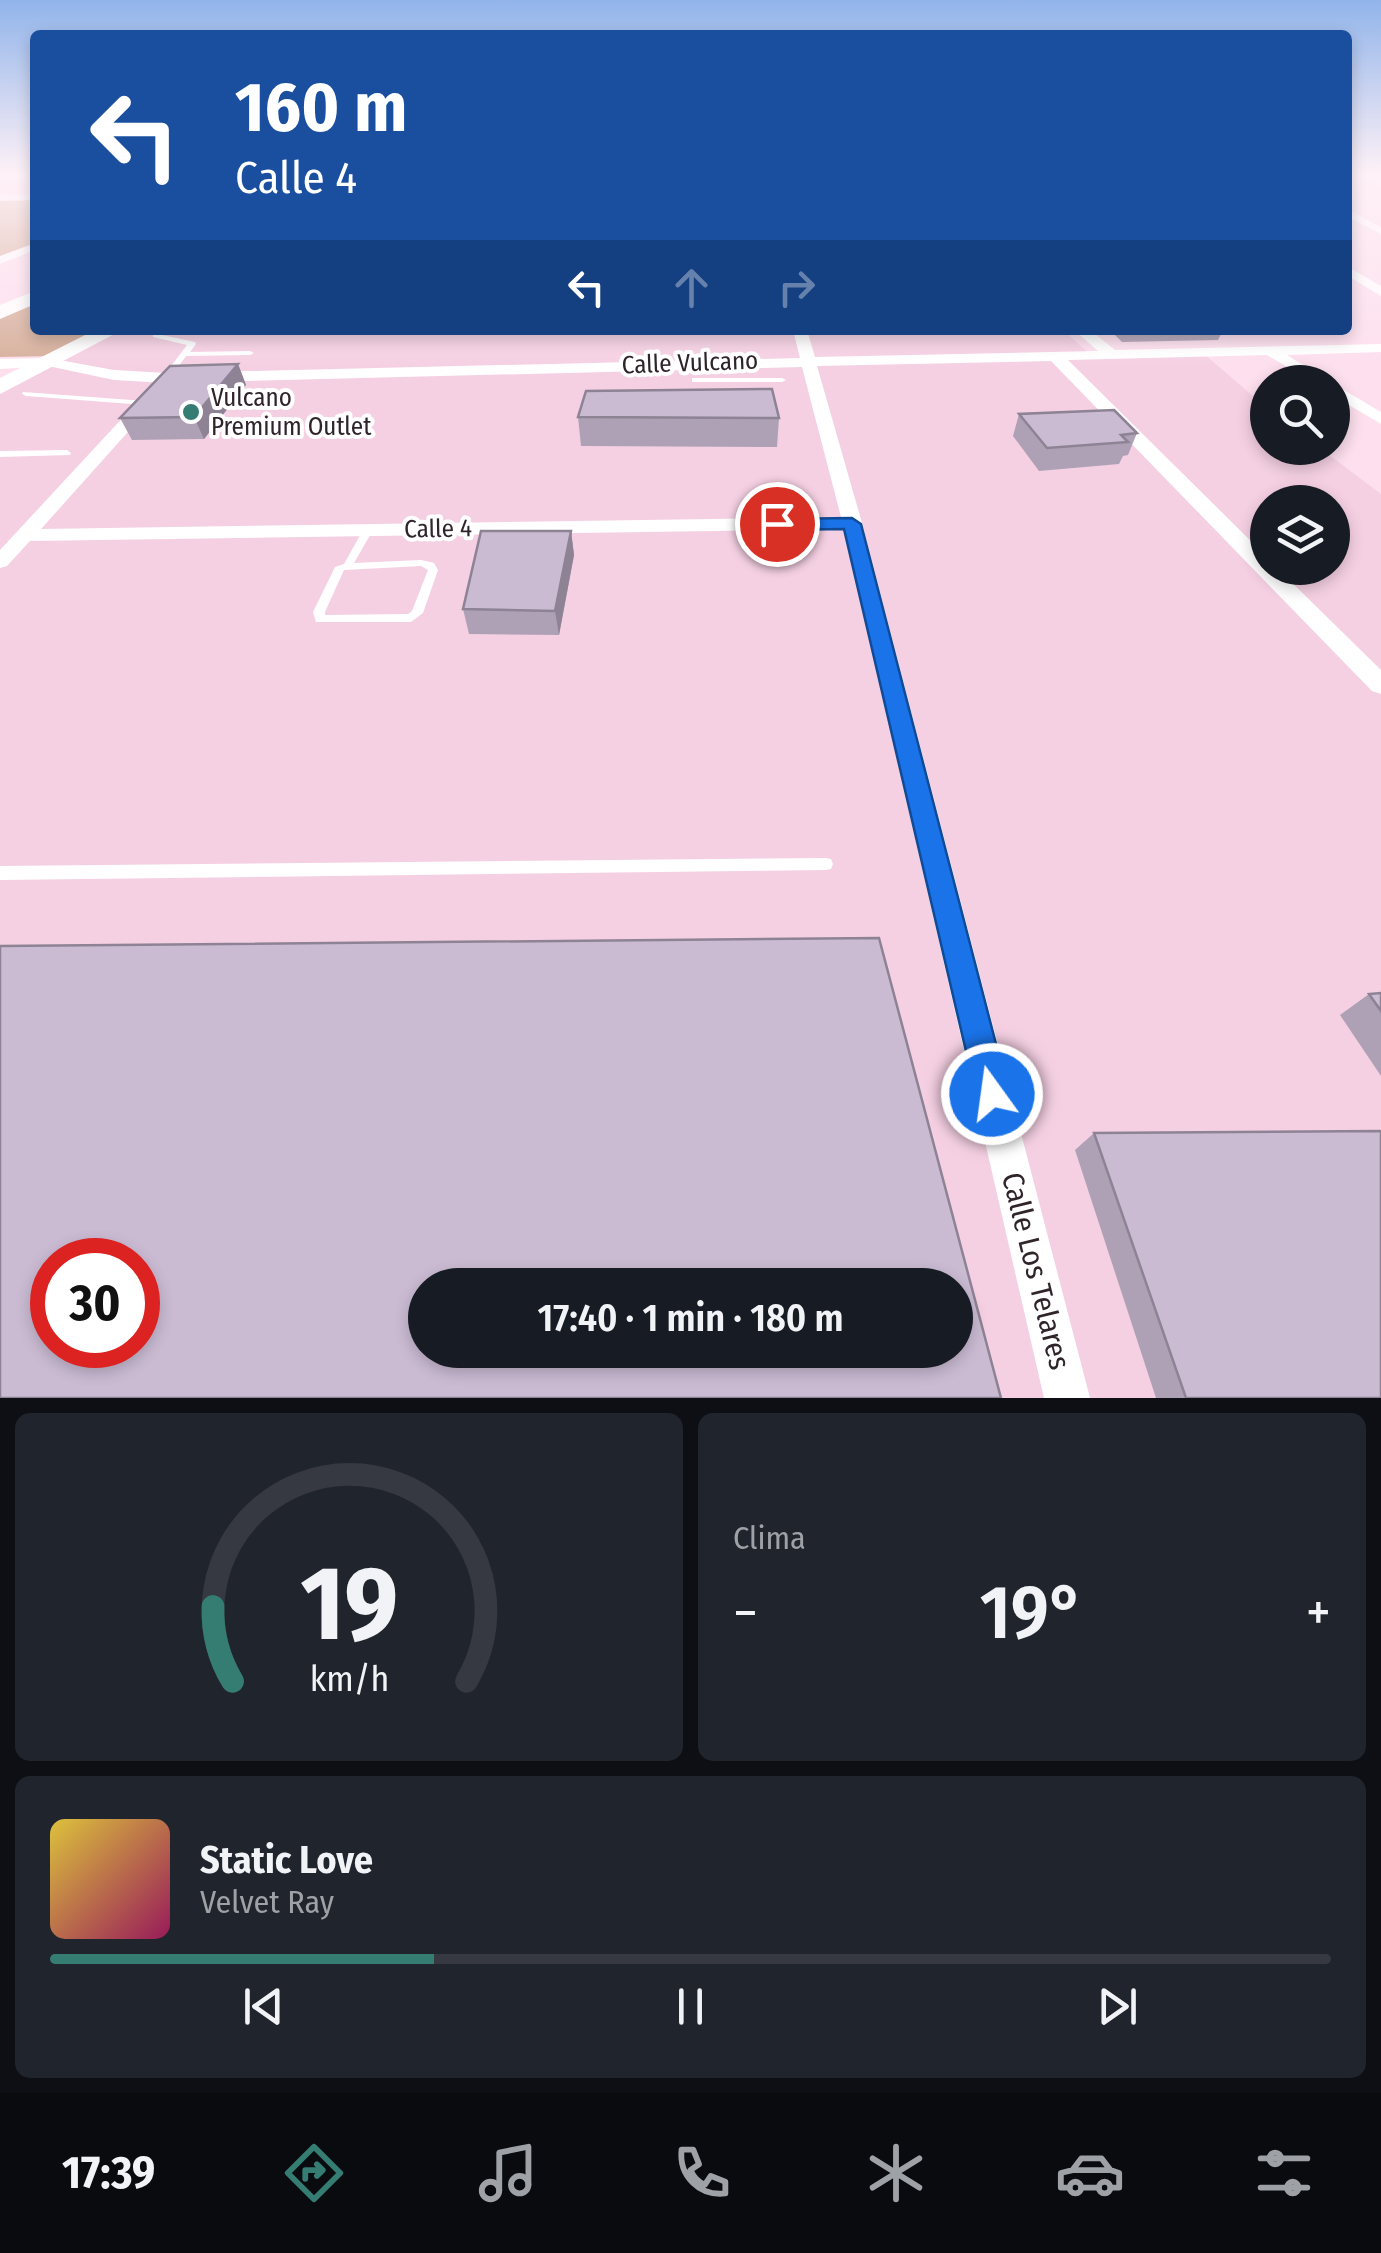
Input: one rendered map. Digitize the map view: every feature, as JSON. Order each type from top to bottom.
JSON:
[{"type":"main road","points":[[0,312],[30,299]]},
{"type":"main road","points":[[0,388],[101,335]]},
{"type":"street","points":[[0,260],[30,248]]},
{"type":"street","points":[[1352,273],[1381,294]]},
{"type":"street","points":[[1364,296],[1381,294]]},
{"type":"street","name":"Calle Los Telares","points":[[802,335],[852,524],[1068,1398]]},
{"type":"street","points":[[1087,335],[1110,353]]},
{"type":"street","points":[[1266,348],[1294,365]]},
{"type":"street","name":"Calle Vulcano","points":[[0,364],[48,362],[114,375],[166,378],[1381,348]]},
{"type":"street","points":[[1054,355],[1381,686]]},
{"type":"street","points":[[0,562],[166,378]]},
{"type":"street","points":[[1350,398],[1378,414]]},
{"type":"street","name":"Calle 4","points":[[25,535],[852,524]]},
{"type":"lane","points":[[156,335],[192,344],[166,378]]},
{"type":"lane","points":[[185,354],[250,353]]},
{"type":"lane","points":[[691,363],[698,398]]},
{"type":"lane","points":[[695,380],[782,380]]},
{"type":"lane","points":[[26,394],[145,403]]},
{"type":"lane","points":[[0,454],[66,452]]},
{"type":"lane","points":[[348,564],[430,565],[433,570],[418,612],[411,618],[320,618],[336,570],[348,564],[368,530]]},
{"type":"lane","points":[[0,873],[826,864]]},
{"type":"shaded area","points":[[0,237],[30,237],[30,246],[0,257]]},
{"type":"shaded area","points":[[30,304],[30,335],[94,335],[54,356],[0,357],[0,318]]},
{"type":"shaded area","points":[[112,335],[1069,335],[1093,357],[1204,354],[1250,393],[1250,465],[1343,465],[1381,494],[1381,1398],[0,1398],[0,394]]},
{"type":"building","points":[[238,364],[194,417],[120,418],[170,366]]},
{"type":"building","points":[[772,389],[779,418],[578,417],[586,391]]},
{"type":"building","points":[[1114,410],[1137,433],[1121,435],[1128,442],[1047,448],[1019,414]]},
{"type":"building","points":[[481,531],[571,531],[555,611],[463,609]]},
{"type":"building","points":[[879,938],[967,1268],[408,1268],[408,1368],[973,1368],[973,1292],[1001,1398],[0,1398],[0,946]]},
{"type":"building","points":[[1381,993],[1381,1011],[1369,994]]},
{"type":"building","points":[[1381,1131],[1381,1398],[1186,1398],[1094,1133]]},
{"type":"place","name":"Vulcano Premium Outlet","points":[[191,412]]},
{"type":"route","points":[[777,524],[852,524],[992,1094]]}]
